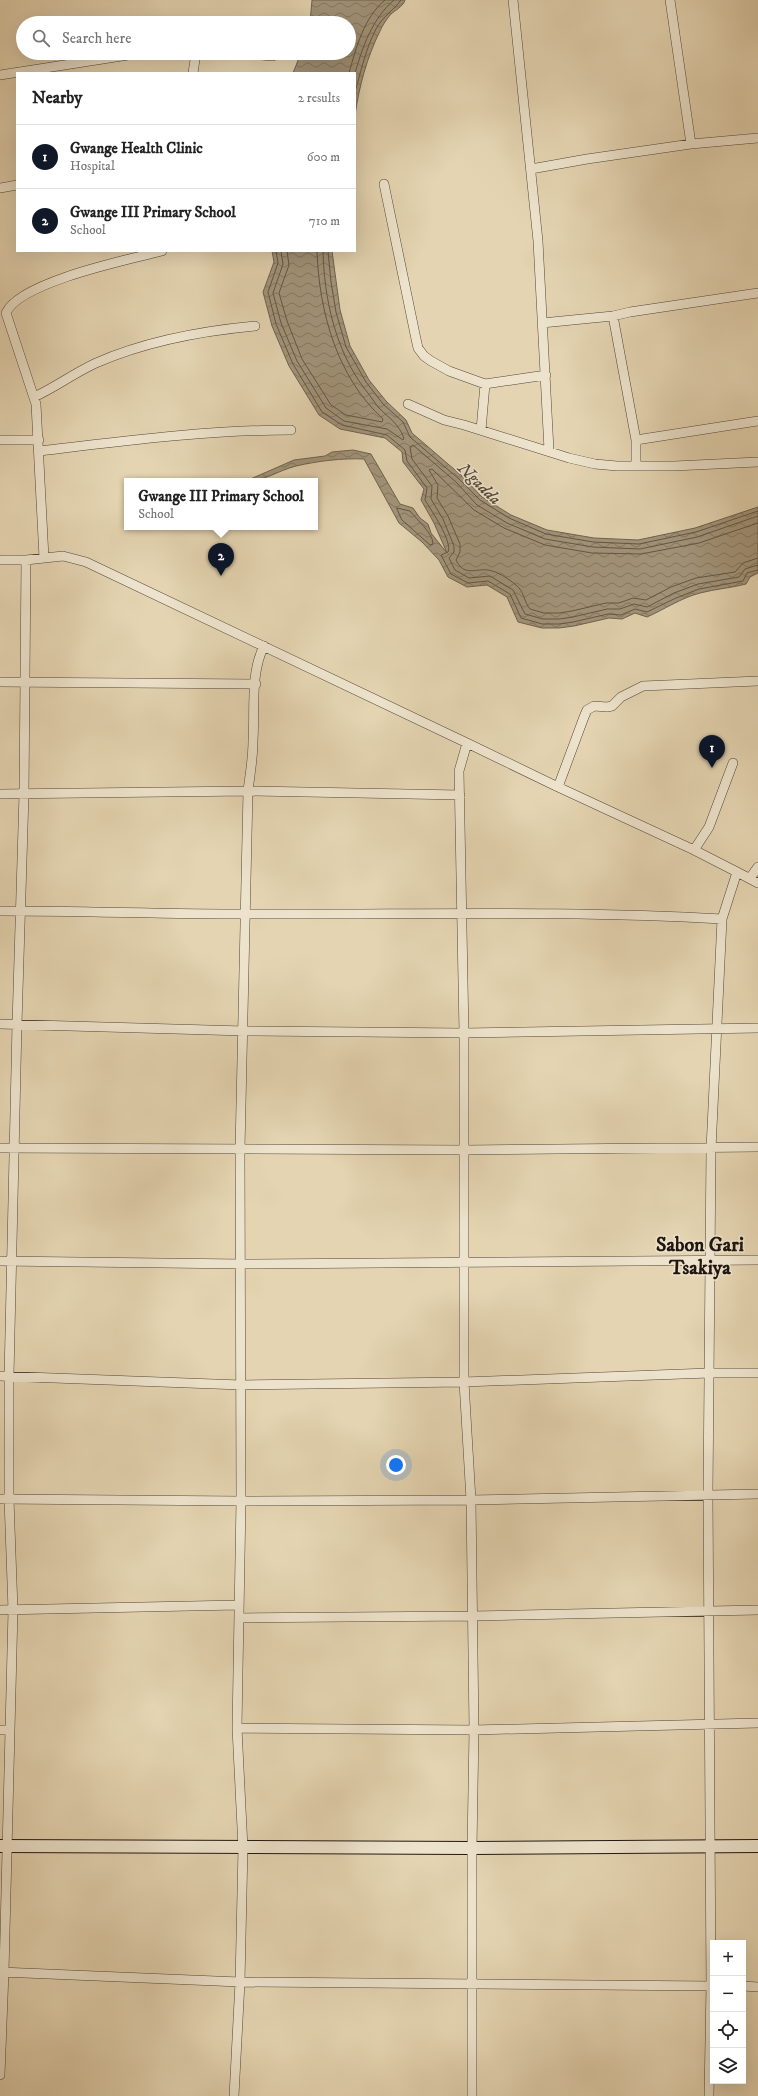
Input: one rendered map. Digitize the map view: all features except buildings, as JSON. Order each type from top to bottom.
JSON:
[{"type":"main road","points":[[4,1846],[472,1848],[758,1846]]},
{"type":"street","points":[[513,0],[538,241],[549,450]]},
{"type":"street","points":[[670,0],[691,144]]},
{"type":"street","points":[[19,72],[96,60]]},
{"type":"street","points":[[193,72],[195,60]]},
{"type":"street","points":[[0,75],[16,73]]},
{"type":"street","points":[[531,169],[587,159],[691,144],[758,138]]},
{"type":"street","points":[[384,184],[418,348],[424,356],[449,371],[485,384],[546,375]]},
{"type":"street","points":[[0,188],[16,185]]},
{"type":"street","points":[[44,558],[40,451],[34,397],[5,322],[6,313],[9,306],[28,293],[57,280],[158,252]]},
{"type":"street","points":[[542,323],[613,316],[758,292]]},
{"type":"street","points":[[613,316],[636,440],[636,466]]},
{"type":"street","points":[[34,397],[94,364],[126,351],[183,336],[222,329],[255,326]]},
{"type":"street","points":[[481,430],[485,384]]},
{"type":"street","points":[[408,404],[444,420],[549,450],[569,458],[594,464],[636,466],[758,462]]},
{"type":"street","points":[[636,440],[758,421]]},
{"type":"street","points":[[40,451],[249,430],[291,430]]},
{"type":"street","points":[[0,440],[39,440]]},
{"type":"street","points":[[0,560],[26,560],[63,556],[86,562],[558,787],[694,850],[754,880],[758,867]]},
{"type":"street","points":[[0,2076],[4,1846],[10,1730],[13,1610],[5,1499],[5,1376],[13,1261],[17,1024],[22,911],[26,560]]},
{"type":"street","points":[[234,2096],[240,1982],[243,1848],[237,1728],[241,1501],[242,1264],[240,1149],[244,1031],[248,791],[259,656],[264,646]]},
{"type":"street","points":[[558,787],[587,710],[594,706],[607,708],[612,706],[621,697],[643,686],[758,681]]},
{"type":"street","points":[[0,682],[256,684]]},
{"type":"street","points":[[467,743],[459,771],[465,1150],[464,1382],[472,1500],[474,1730],[471,1985],[472,2096]]},
{"type":"street","points":[[694,850],[708,827],[733,763]]},
{"type":"street","points":[[0,794],[248,791],[460,795]]},
{"type":"street","points":[[712,1976],[708,1494],[710,1149],[722,919],[737,872]]},
{"type":"street","points":[[0,911],[246,914],[462,912],[673,916],[722,919]]},
{"type":"street","points":[[0,1024],[244,1031],[464,1033],[758,1028]]},
{"type":"street","points":[[0,1148],[465,1150],[710,1149],[758,1147]]},
{"type":"street","points":[[0,1261],[242,1264],[464,1260],[758,1260]]},
{"type":"street","points":[[5,1376],[241,1385],[464,1382],[709,1373],[758,1373]]},
{"type":"street","points":[[5,1499],[241,1501],[472,1500],[758,1494]]},
{"type":"street","points":[[0,1610],[238,1605]]},
{"type":"street","points":[[239,1618],[473,1616],[758,1610]]},
{"type":"street","points":[[237,1728],[474,1730],[758,1723]]},
{"type":"street","points":[[0,1730],[10,1730]]},
{"type":"street","points":[[2,1972],[240,1982],[710,1986]]},
{"type":"street","points":[[746,1986],[758,1986]]},
{"type":"street","points":[[710,2096],[712,2012]]},
{"type":"water","points":[[312,0],[405,0],[403,5],[387,19],[375,41],[364,72],[356,110],[356,72],[293,72],[298,60],[356,60],[356,16],[311,16]]},
{"type":"water","points":[[272,252],[332,252],[340,310],[350,346],[369,380],[386,401],[406,420],[412,433],[462,476],[482,497],[511,515],[547,530],[594,538],[638,540],[695,528],[758,507],[758,573],[750,577],[746,584],[693,595],[647,617],[635,613],[622,619],[609,618],[574,626],[542,628],[518,622],[507,597],[487,585],[467,587],[448,577],[439,560],[422,542],[399,523],[364,459],[321,461],[289,468],[265,478],[253,478],[294,460],[325,456],[332,452],[353,450],[371,454],[400,504],[413,508],[420,518],[428,524],[431,533],[447,553],[434,523],[421,500],[424,489],[403,462],[402,452],[385,438],[340,429],[319,415],[289,366],[272,326],[263,292],[274,262]]},
{"type":"place","name":"Gwange III Primary School","points":[[221,576]]},
{"type":"place","name":"Gwange Health Clinic","points":[[712,768]]},
{"type":"district","name":"Sabon Gari Tsakiya","points":[[700,1256]]},
{"type":"water label","name":"Ngadda","points":[[480,483]]}]
